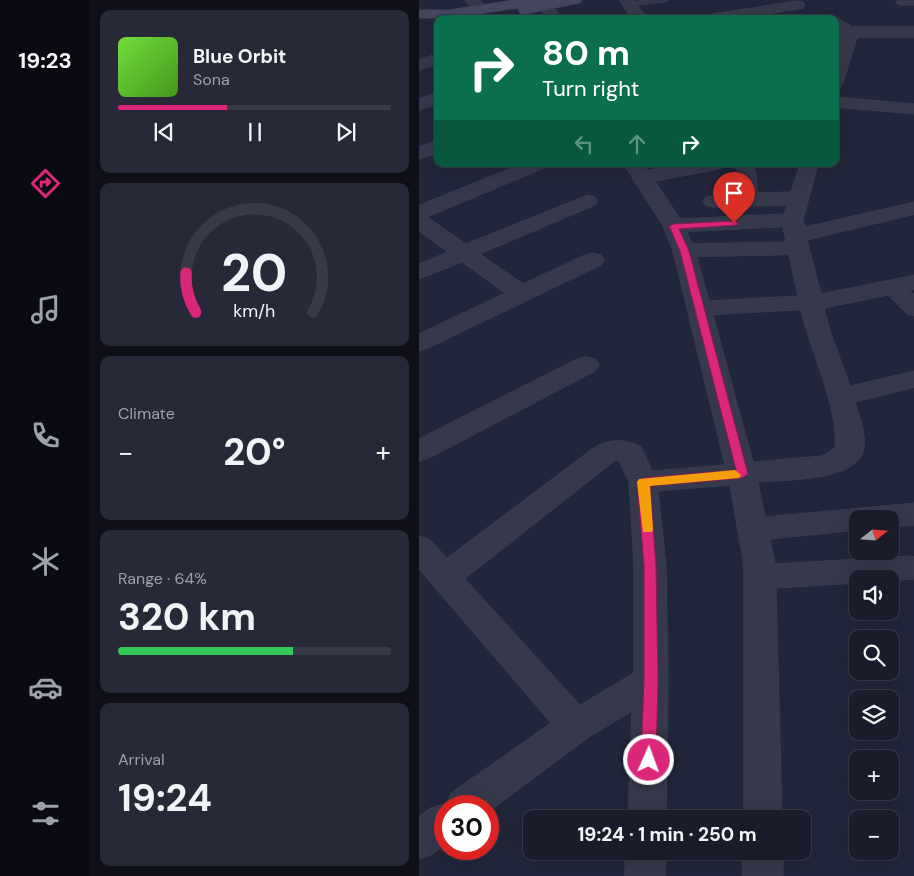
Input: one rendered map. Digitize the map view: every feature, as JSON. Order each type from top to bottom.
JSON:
[{"type":"street","points":[[482,15],[575,0]]},
{"type":"street","points":[[629,2],[637,15]]},
{"type":"street","points":[[753,15],[793,2],[821,15]]},
{"type":"street","points":[[443,15],[476,5],[547,5]]},
{"type":"street","points":[[839,53],[842,31],[914,32]]},
{"type":"street","points":[[839,102],[914,109]]},
{"type":"street","points":[[419,153],[434,147]]},
{"type":"street","points":[[419,213],[530,167]]},
{"type":"street","points":[[676,167],[638,170],[674,226],[684,251],[742,474],[753,528],[760,577],[763,810]]},
{"type":"street","points":[[745,167],[748,199]]},
{"type":"street","points":[[643,482],[825,466],[839,461],[849,452],[850,439],[841,397],[818,331],[796,226],[808,167]]},
{"type":"street","points":[[713,201],[748,199],[796,226]]},
{"type":"street","points":[[419,272],[588,201]]},
{"type":"street","points":[[684,251],[796,226],[914,208]]},
{"type":"street","points":[[419,221],[522,294]]},
{"type":"street","points":[[674,226],[796,226]]},
{"type":"street","points":[[419,343],[593,260]]},
{"type":"street","points":[[700,310],[812,303],[846,298],[904,284],[914,309]]},
{"type":"street","points":[[419,451],[586,366]]},
{"type":"street","points":[[841,397],[914,378]]},
{"type":"street","points":[[445,577],[602,456],[610,451],[624,450],[631,454],[643,482],[650,565],[651,681],[647,810]]},
{"type":"street","points":[[899,515],[914,514]]},
{"type":"street","points":[[753,528],[849,520]]},
{"type":"street","points":[[419,548],[576,726]]},
{"type":"street","points":[[760,577],[911,568]]},
{"type":"street","points":[[480,795],[576,726],[651,681]]},
{"type":"street","points":[[419,840],[434,829]]},
{"type":"street","points":[[645,876],[646,860]]},
{"type":"street","points":[[763,860],[763,876]]},
{"type":"lane","points":[[629,2],[665,0]]},
{"type":"lane","points":[[900,3],[914,3]]},
{"type":"slow traffic","points":[[647,529],[643,482],[735,475]]},
{"type":"route","points":[[649,760],[651,681],[650,565],[643,482],[742,474],[707,334],[684,251],[674,226],[734,223]]}]
